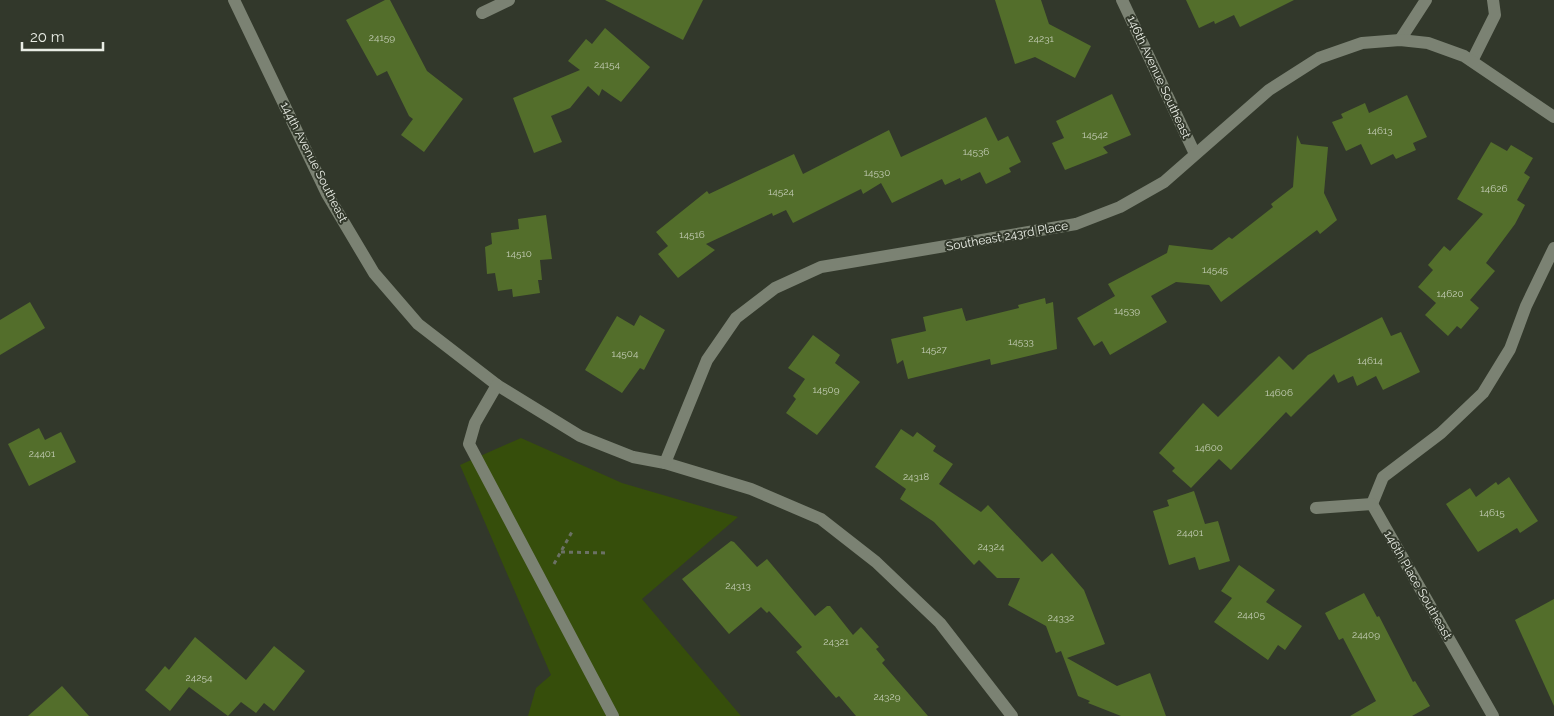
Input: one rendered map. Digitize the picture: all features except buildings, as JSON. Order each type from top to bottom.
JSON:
[{"type":"street","name":"144th Avenue Southeast","points":[[234,0],[327,194],[374,273],[418,324],[497,385],[580,436],[633,457],[665,464],[751,489],[821,519],[876,562],[940,623],[1012,716]]},
{"type":"street","points":[[482,13],[509,0]]},
{"type":"street","name":"146th Avenue Southeast","points":[[1122,0],[1195,154]]},
{"type":"street","points":[[1400,40],[1426,0]]},
{"type":"street","points":[[1472,61],[1495,16],[1493,0]]},
{"type":"street","name":"Southeast 243rd Place","points":[[665,464],[707,360],[736,318],[775,288],[821,267],[1076,224],[1120,207],[1164,182],[1269,90],[1319,58],[1362,43],[1400,40],[1436,45],[1464,56],[1554,117]]},
{"type":"street","points":[[1316,508],[1372,504],[1383,477],[1442,433],[1483,393],[1510,349],[1526,306],[1554,248]]},
{"type":"street","points":[[497,385],[474,423],[469,444],[613,716]]},
{"type":"street","name":"146th Place Southeast","points":[[1372,504],[1493,716]]},
{"type":"path","points":[[543,585],[573,530]]},
{"type":"path","points":[[561,552],[609,553]]},
{"type":"green space","points":[[521,438],[622,483],[738,517],[642,599],[741,716],[528,716],[536,688],[551,675],[460,465]]}]
